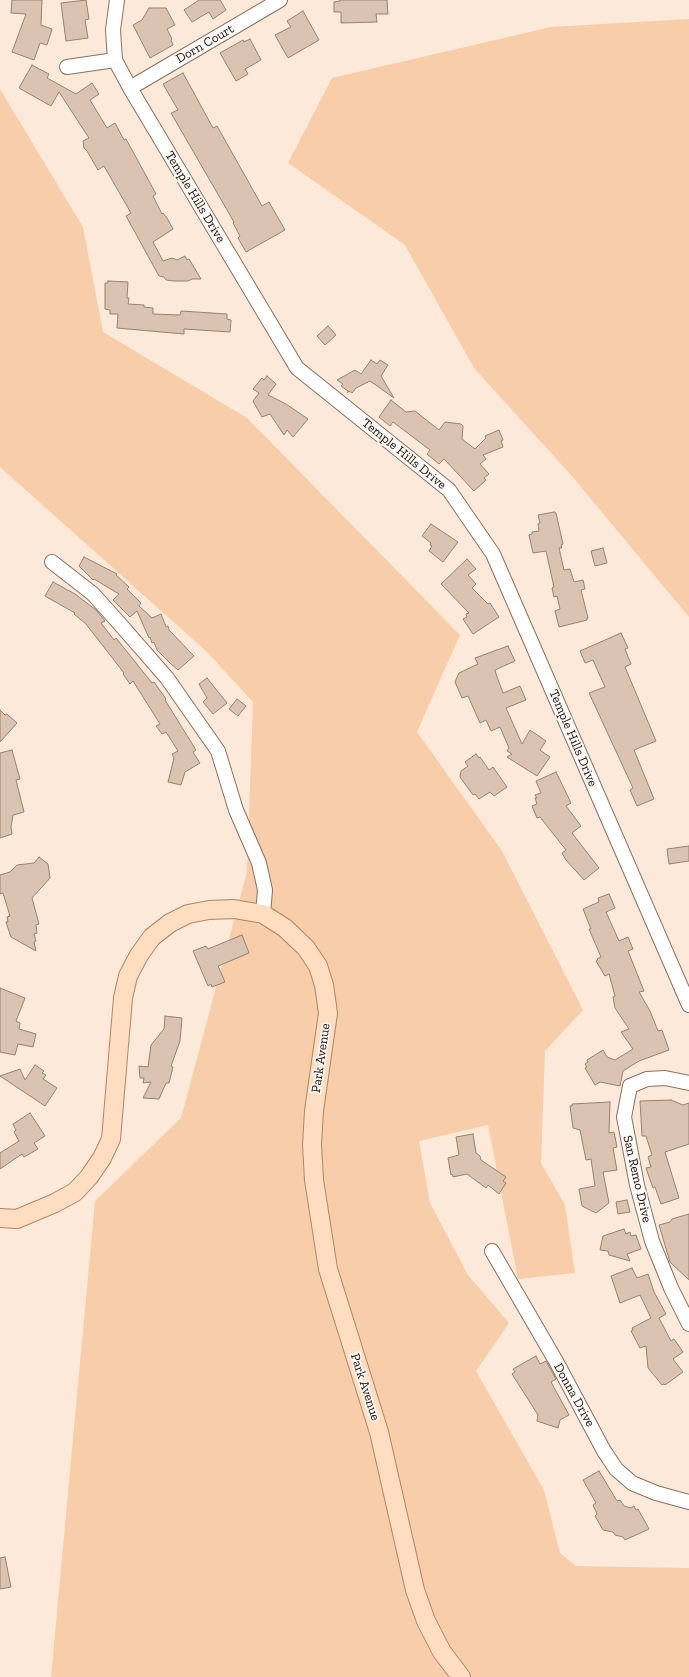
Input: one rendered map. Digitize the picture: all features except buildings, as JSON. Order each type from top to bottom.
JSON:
[{"type":"main road","name":"Park Avenue","points":[[0,1218],[17,1219],[55,1203],[75,1192],[89,1177],[102,1158],[111,1139],[123,998],[128,976],[152,937],[170,923],[188,914],[210,910],[234,909],[263,914],[285,928],[306,948],[318,966],[324,985],[328,1013],[314,1111],[312,1145],[314,1180],[328,1269],[379,1432],[417,1596],[426,1622],[442,1652],[461,1677]]},
{"type":"street","name":"Temple Hills Drive","points":[[117,0],[113,30],[115,60],[130,88],[297,368],[449,490],[493,554],[689,1005]]},
{"type":"street","name":"Dorn Court","points":[[130,88],[280,0]]},
{"type":"street","points":[[67,67],[115,60]]},
{"type":"street","points":[[52,562],[93,594],[119,623],[167,678],[218,751],[236,810],[259,863],[265,890],[263,914]]},
{"type":"street","name":"San Remo Drive","points":[[689,1083],[665,1078],[647,1079],[630,1086],[624,1117],[637,1185],[652,1241],[671,1288],[689,1324]]},
{"type":"street","name":"Donna Drive","points":[[492,1251],[550,1350],[604,1451],[616,1469],[632,1483],[656,1493],[689,1502]]},
{"type":"shaded area","points":[[689,19],[689,617],[571,475],[474,368],[405,245],[288,163],[332,78],[551,27]]},
{"type":"shaded area","points":[[0,89],[83,227],[103,332],[247,418],[460,635],[417,732],[502,851],[583,1010],[545,1051],[541,1163],[565,1205],[575,1273],[518,1279],[488,1125],[419,1141],[430,1203],[468,1275],[509,1323],[476,1371],[544,1490],[560,1553],[576,1566],[689,1568],[689,1677],[51,1677],[95,1201],[181,1118],[247,872],[253,702],[206,651],[0,467]]}]
